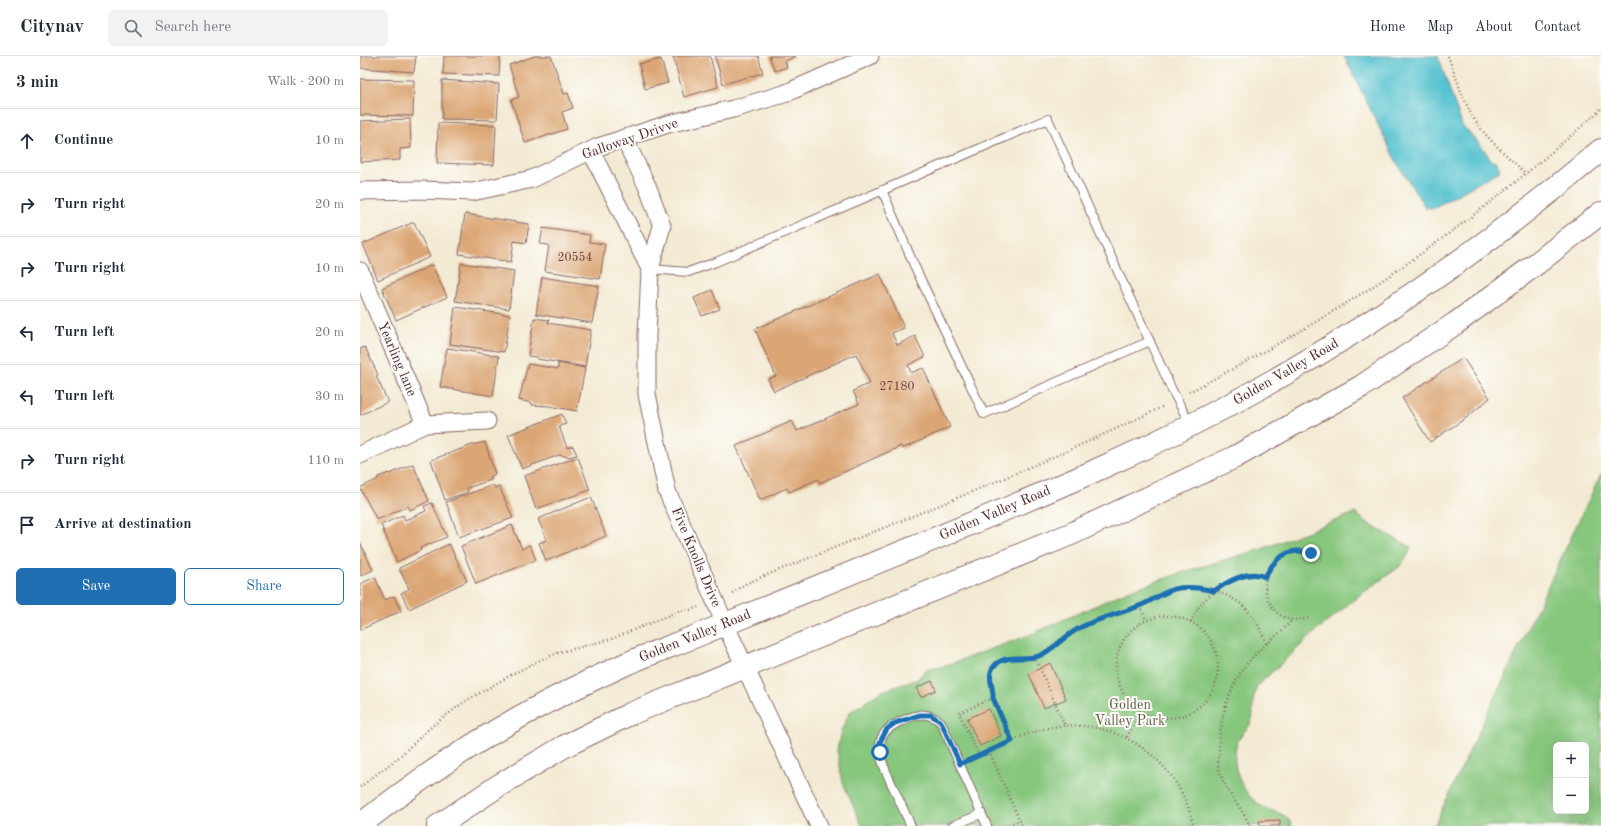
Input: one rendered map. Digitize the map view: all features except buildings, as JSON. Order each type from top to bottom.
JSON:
[{"type":"main road","name":"Golden Valley Road","points":[[360,825],[412,785],[478,742],[549,702],[630,663],[1026,501],[1094,471],[1190,426],[1273,381],[1336,344],[1418,291],[1542,199],[1601,150]]},
{"type":"main road","points":[[438,826],[492,790],[565,746],[630,714],[1071,534],[1235,457],[1362,386],[1456,324],[1601,213]]},
{"type":"street","name":"Galloway Drivve","points":[[360,191],[423,190],[472,192],[532,179],[591,151],[624,138],[668,124],[733,109],[784,94],[870,56]]},
{"type":"street","name":"Five Knolls Drive","points":[[624,138],[648,188],[662,226],[650,269],[647,335],[647,394],[655,440],[667,490],[744,667],[819,826]]},
{"type":"street","points":[[591,151],[650,269]]},
{"type":"street","name":"Yearling lane","points":[[360,271],[425,424]]},
{"type":"street","points":[[360,455],[425,424],[487,421]]},
{"type":"lane","points":[[650,269],[688,272],[730,256],[1048,118],[1190,426]]},
{"type":"lane","points":[[882,190],[914,265],[984,414],[1150,341]]},
{"type":"lane","points":[[911,826],[881,762],[880,742],[887,729],[895,723],[920,715],[931,715],[941,722],[987,826]]},
{"type":"lane","points":[[952,826],[981,814]]},
{"type":"path","points":[[1448,56],[1473,118],[1481,129],[1526,174]]},
{"type":"path","points":[[360,787],[399,757],[431,726],[464,702],[520,670],[558,653],[614,638],[679,611],[691,610],[715,601],[736,592],[747,583],[1020,472],[1094,440],[1177,399],[1267,351],[1350,301],[1413,259],[1470,218],[1526,174],[1601,108]]},
{"type":"path","points":[[1308,618],[1292,620],[1271,606],[1265,587],[1265,577],[1274,562],[1280,557],[1292,552],[1306,551],[1316,555],[1323,561]]},
{"type":"path","points":[[1191,622],[1201,604],[1214,591],[1232,580],[1259,574],[1265,577]]},
{"type":"path","points":[[1012,741],[993,698],[994,693],[990,682],[991,673],[996,664],[1005,659],[1035,657],[1051,650],[1073,632],[1086,625],[1140,606],[1175,589],[1190,587],[1214,591],[1230,597],[1247,610],[1256,621],[1267,645]]},
{"type":"path","points":[[1140,606],[1146,620]]},
{"type":"path","points":[[1161,616],[1178,617],[1191,622],[1206,634],[1215,649],[1218,666],[1215,684],[1207,700],[1193,711],[1177,717],[1159,718],[1142,712],[1129,702],[1120,689],[1116,673],[1116,657],[1122,642],[1132,629],[1146,620],[1161,616]]},
{"type":"path","points":[[1250,826],[1243,811],[1225,786],[1218,768],[1219,738],[1222,717],[1230,695],[1247,665],[1292,620]]},
{"type":"path","points":[[1035,657],[1065,726]]},
{"type":"path","points":[[979,756],[959,713],[993,698]]},
{"type":"path","points":[[1127,738],[1142,712]]},
{"type":"path","points":[[960,764],[1036,732],[1065,726],[1097,728],[1127,738],[1154,756],[1174,780],[1187,805],[1193,826]]},
{"type":"path","points":[[989,751],[1022,826]]},
{"type":"path","points":[[1006,826],[1020,820]]},
{"type":"green space","points":[[1601,474],[1601,826],[1434,826]]},
{"type":"green space","name":"Golden Valley Park","points":[[1355,513],[1372,526],[1411,547],[1408,555],[1399,567],[1352,601],[1312,635],[1257,686],[1253,700],[1252,720],[1240,737],[1236,746],[1236,767],[1243,787],[1249,796],[1265,808],[1288,818],[1292,826],[862,826],[843,783],[837,750],[841,731],[850,712],[882,691],[918,679],[925,670],[945,666],[1032,634],[1130,590],[1187,571],[1262,549]]},
{"type":"water","points":[[1344,56],[1438,56],[1462,125],[1484,149],[1491,161],[1497,162],[1500,171],[1433,208],[1425,207],[1397,163]]},
{"type":"route","points":[[880,752],[880,742],[887,729],[895,723],[920,715],[931,715],[941,722],[960,764],[1012,741],[993,698],[994,693],[990,682],[991,673],[996,664],[1005,659],[1039,656],[1051,650],[1073,632],[1086,625],[1140,606],[1175,589],[1190,587],[1214,591],[1232,580],[1245,576],[1259,574],[1265,577],[1274,562],[1285,554],[1299,551],[1311,553]]}]
